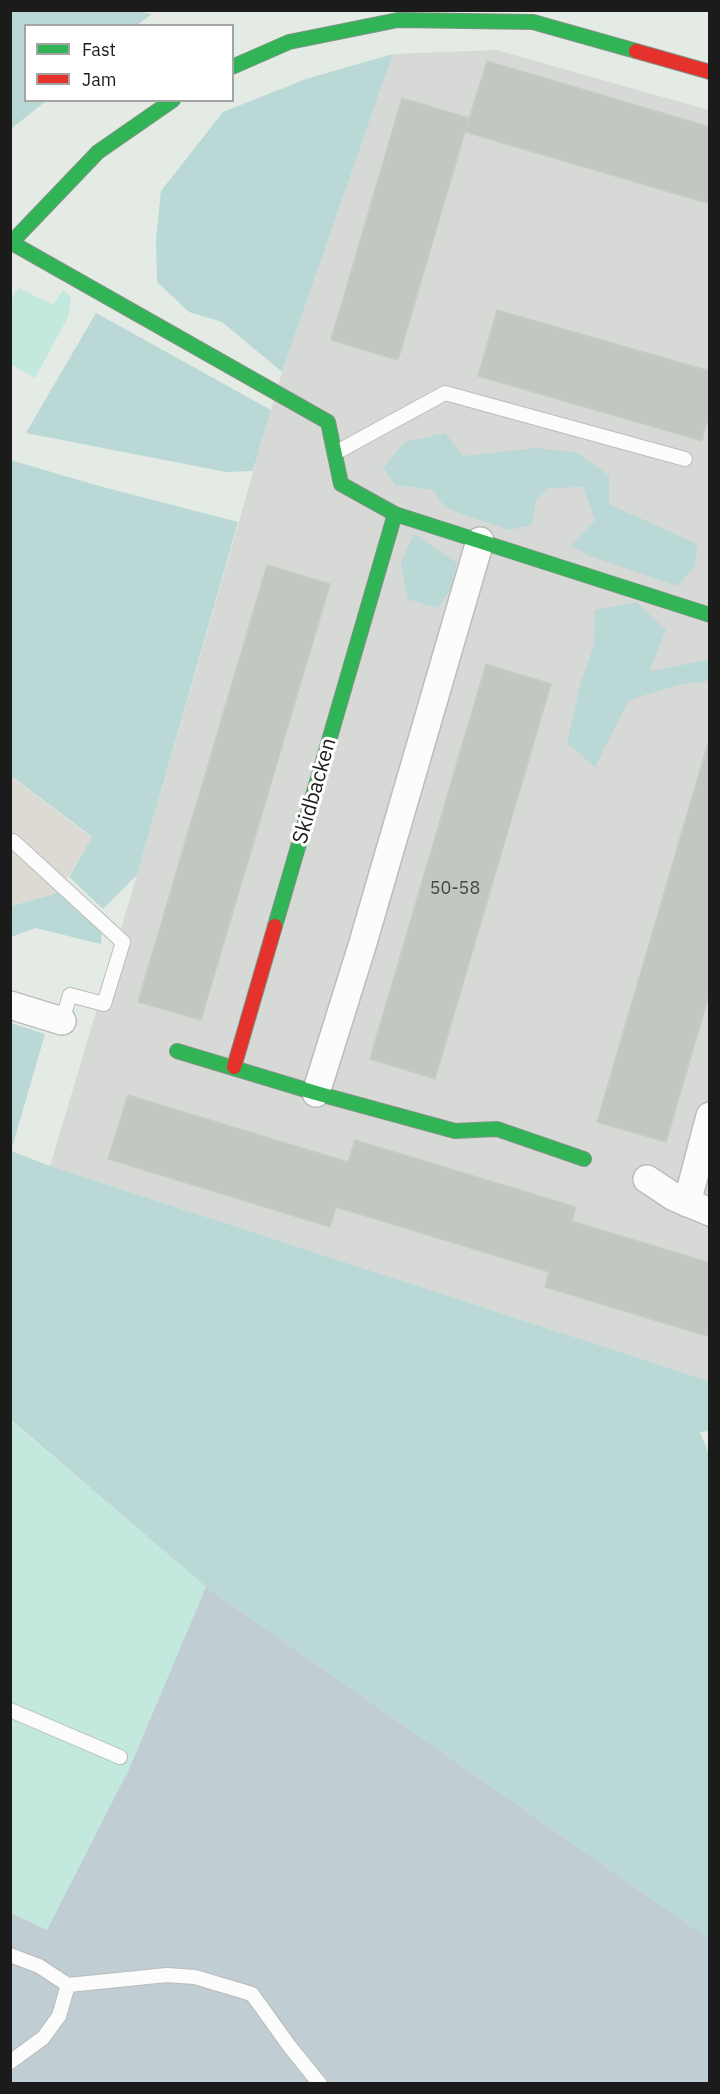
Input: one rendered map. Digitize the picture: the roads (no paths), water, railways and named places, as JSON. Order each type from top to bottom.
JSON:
[{"type":"street","points":[[234,67],[289,42],[398,20],[432,20],[533,22],[710,72]]},
{"type":"street","points":[[170,102],[98,152],[11,243],[328,422],[341,484],[395,514],[710,615]]},
{"type":"street","name":"Skidbacken","points":[[234,1067],[395,514]]},
{"type":"street","points":[[316,1093],[362,946],[480,542]]},
{"type":"street","points":[[10,1005],[62,1021]]},
{"type":"street","points":[[177,1051],[316,1093],[456,1131],[497,1129],[584,1159]]},
{"type":"street","points":[[647,1179],[674,1197],[698,1207],[710,1116]]},
{"type":"lane","points":[[334,453],[445,393],[685,459]]},
{"type":"lane","points":[[13,841],[123,942],[104,1004],[70,995],[62,1021]]},
{"type":"lane","points":[[10,1710],[120,1757]]},
{"type":"lane","points":[[10,1955],[39,1966],[68,1985],[167,1975],[195,1977],[252,1994],[320,2084]]},
{"type":"lane","points":[[10,2062],[44,2038],[59,2016],[68,1985]]}]
